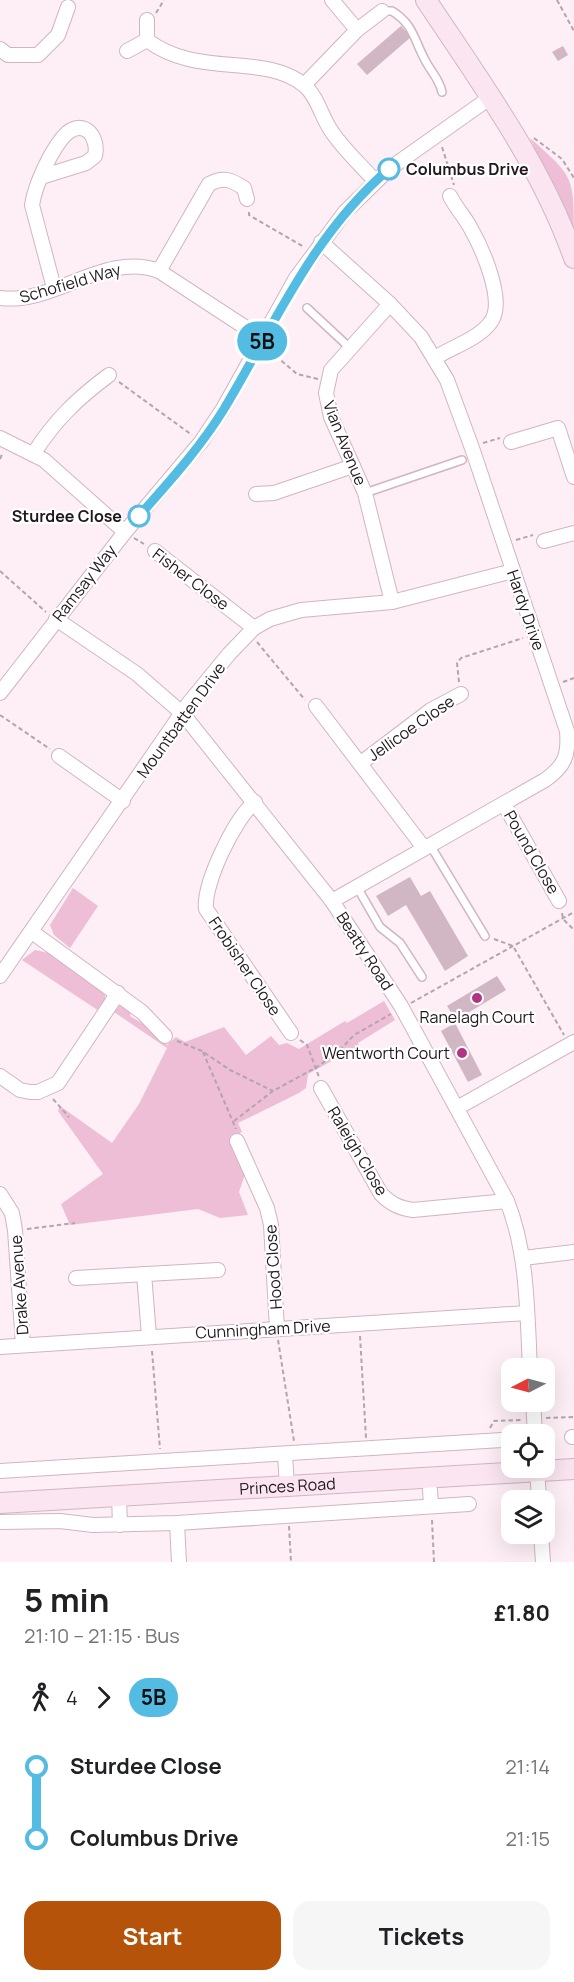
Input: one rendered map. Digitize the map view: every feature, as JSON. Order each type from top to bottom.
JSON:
[{"type":"street","points":[[332,0],[357,30]]},
{"type":"street","points":[[426,0],[491,97],[546,194],[574,258]]},
{"type":"street","points":[[3,57],[38,55],[58,35],[68,7]]},
{"type":"street","points":[[304,85],[357,30],[382,11]]},
{"type":"street","points":[[147,20],[147,40]]},
{"type":"street","points":[[127,51],[147,40]]},
{"type":"street","points":[[147,40],[172,56],[196,63],[272,70],[304,85],[330,129],[375,181]]},
{"type":"street","name":"Ramsay Way","points":[[0,693],[125,532],[201,442],[317,247],[345,212],[375,181],[438,133],[491,97]]},
{"type":"street","points":[[41,177],[34,192],[32,205],[54,288]]},
{"type":"street","points":[[159,271],[209,184],[218,179],[230,179],[244,188],[247,199]]},
{"type":"street","points":[[435,358],[483,330],[491,323],[497,305],[488,269],[470,226],[459,214],[450,196]]},
{"type":"street","name":"Hardy Drive","points":[[317,247],[390,304],[435,358],[457,404],[567,731],[568,747],[560,770],[332,902]]},
{"type":"street","name":"Schofield Way","points":[[0,298],[12,299],[116,268],[144,266],[159,271],[263,339]]},
{"type":"street","name":"Vian Avenue","points":[[390,304],[331,370],[327,381],[327,403],[365,493],[392,602]]},
{"type":"street","points":[[34,453],[58,418],[77,399],[109,375]]},
{"type":"street","points":[[511,442],[558,428],[574,477]]},
{"type":"street","points":[[0,438],[34,453],[125,532]]},
{"type":"street","points":[[256,494],[274,493],[353,466]]},
{"type":"street","points":[[544,541],[574,533]]},
{"type":"street","name":"Fisher Close","points":[[154,550],[252,630]]},
{"type":"street","name":"Mountbatten Drive","points":[[0,976],[183,714],[229,654],[252,630],[270,619],[301,610],[392,602],[513,571]]},
{"type":"street","name":"Beatty Road","points":[[56,619],[137,674],[183,714],[332,902],[401,1006],[507,1202],[520,1238],[523,1258],[529,1358]]},
{"type":"street","name":"Jellicoe Close","points":[[361,763],[431,710],[461,694]]},
{"type":"street","name":"Jellicoe Close","points":[[316,706],[427,847]]},
{"type":"street","points":[[59,756],[123,801]]},
{"type":"street","name":"Frobisher Close","points":[[255,802],[236,826],[207,888],[206,909],[291,1034]]},
{"type":"street","name":"Pound Close","points":[[504,804],[559,901]]},
{"type":"street","points":[[32,932],[118,993],[142,1012],[165,1036]]},
{"type":"street","points":[[0,1076],[20,1090],[38,1092],[58,1083],[118,993]]},
{"type":"street","points":[[457,1108],[572,1047]]},
{"type":"street","name":"Raleigh Close","points":[[321,1088],[381,1194],[390,1203],[401,1209],[413,1210],[507,1202]]},
{"type":"street","name":"Hood Close","points":[[237,1141],[267,1208],[271,1225],[277,1329]]},
{"type":"street","name":"Drake Avenue","points":[[0,1194],[12,1213],[15,1230],[23,1345]]},
{"type":"street","points":[[523,1258],[574,1252]]},
{"type":"street","points":[[76,1278],[218,1270]]},
{"type":"street","points":[[144,1274],[149,1336]]},
{"type":"street","name":"Cunningham Drive","points":[[0,1347],[527,1313]]},
{"type":"street","name":"Princes Road","points":[[0,1471],[501,1440]]},
{"type":"street","points":[[285,1455],[287,1486]]},
{"type":"street","name":"Princes Road","points":[[555,1469],[574,1469]]},
{"type":"street","name":"Princes Road","points":[[0,1503],[501,1471]]},
{"type":"street","points":[[430,1490],[431,1506]]},
{"type":"street","points":[[119,1496],[120,1525]]},
{"type":"street","name":"Princes Road","points":[[0,1522],[60,1521],[93,1525],[177,1523],[469,1504]]},
{"type":"street","points":[[177,1523],[179,1562]]},
{"type":"street","points":[[542,1544],[543,1562]]},
{"type":"lane","points":[[382,11],[392,11],[409,27],[421,46],[423,58],[440,82],[442,92]]},
{"type":"lane","points":[[307,308],[350,348]]},
{"type":"lane","points":[[365,493],[462,460]]},
{"type":"lane","points":[[427,847],[485,936]]},
{"type":"lane","points":[[357,887],[380,927],[400,943],[422,977]]},
{"type":"path","points":[[557,0],[574,31]]},
{"type":"path","points":[[438,133],[455,188],[450,196]]},
{"type":"path","points":[[531,136],[562,159],[574,178]]},
{"type":"path","points":[[247,199],[249,215],[317,247]]},
{"type":"path","points":[[263,339],[271,351],[297,374],[327,381]]},
{"type":"path","points":[[109,375],[201,442]]},
{"type":"path","points":[[472,448],[503,437],[511,442]]},
{"type":"path","name":"Fisher Close","points":[[125,532],[154,550]]},
{"type":"path","points":[[504,544],[539,533],[544,541]]},
{"type":"path","points":[[0,571],[56,619]]},
{"type":"path","points":[[252,630],[301,698],[316,706]]},
{"type":"path","points":[[461,694],[457,668],[461,658],[534,634]]},
{"type":"path","points":[[0,715],[59,756]]},
{"type":"path","points":[[559,901],[563,919],[574,930]]},
{"type":"path","points":[[485,936],[513,946],[572,1047]]},
{"type":"path","points":[[291,1034],[307,1045],[317,1067],[321,1088]]},
{"type":"path","points":[[165,1036],[202,1051],[230,1070],[273,1091]]},
{"type":"path","points":[[202,1051],[234,1121],[237,1141]]},
{"type":"path","points":[[48,1088],[54,1104],[69,1117]]},
{"type":"path","points":[[15,1230],[75,1222]]},
{"type":"path","points":[[359,1324],[367,1449]]},
{"type":"path","points":[[277,1329],[295,1446],[285,1455]]},
{"type":"path","points":[[149,1336],[154,1359],[162,1460]]},
{"type":"path","points":[[431,1506],[434,1562]]},
{"type":"path","points":[[289,1515],[291,1562]]},
{"type":"shaded area","points":[[530,138],[555,161],[568,179],[572,189],[574,237]]},
{"type":"shaded area","points":[[73,888],[98,906],[70,948],[54,935],[50,925]]},
{"type":"shaded area","points":[[35,950],[49,953],[105,992],[105,1000],[99,1011],[22,960]]},
{"type":"shaded area","points":[[384,1001],[395,1020],[358,1043],[359,1046],[308,1074],[306,1088],[299,1093],[238,1123],[242,1132],[232,1137],[245,1174],[239,1192],[248,1215],[220,1218],[198,1209],[70,1225],[61,1204],[103,1174],[58,1111],[60,1106],[112,1143],[139,1104],[167,1048],[114,1012],[121,1004],[131,1010],[130,1016],[150,1028],[167,1045],[176,1037],[185,1042],[224,1027],[246,1055],[271,1036],[279,1045],[287,1043],[299,1049]]},
{"type":"building","points":[[401,26],[411,37],[367,75],[357,64]]},
{"type":"building","points":[[563,46],[568,55],[558,61],[552,52]]},
{"type":"building","points":[[410,877],[421,896],[430,891],[468,956],[445,971],[406,905],[388,916],[376,896]]},
{"type":"building","name":"Ranelagh Court","points":[[497,976],[506,990],[456,1020],[447,1006]]},
{"type":"building","name":"Wentworth Court","points":[[455,1023],[482,1075],[468,1082],[441,1031]]},
{"type":"bus line","name":"5B","points":[[139,516],[192,454],[223,409],[296,278],[321,242],[345,212],[389,169]]},
{"type":"place","name":"Columbus Drive","points":[[389,169]]},
{"type":"place","name":"Sturdee Close","points":[[139,516]]},
{"type":"place","name":"Ranelagh Court","points":[[477,998]]},
{"type":"place","name":"Wentworth Court","points":[[462,1053]]}]
